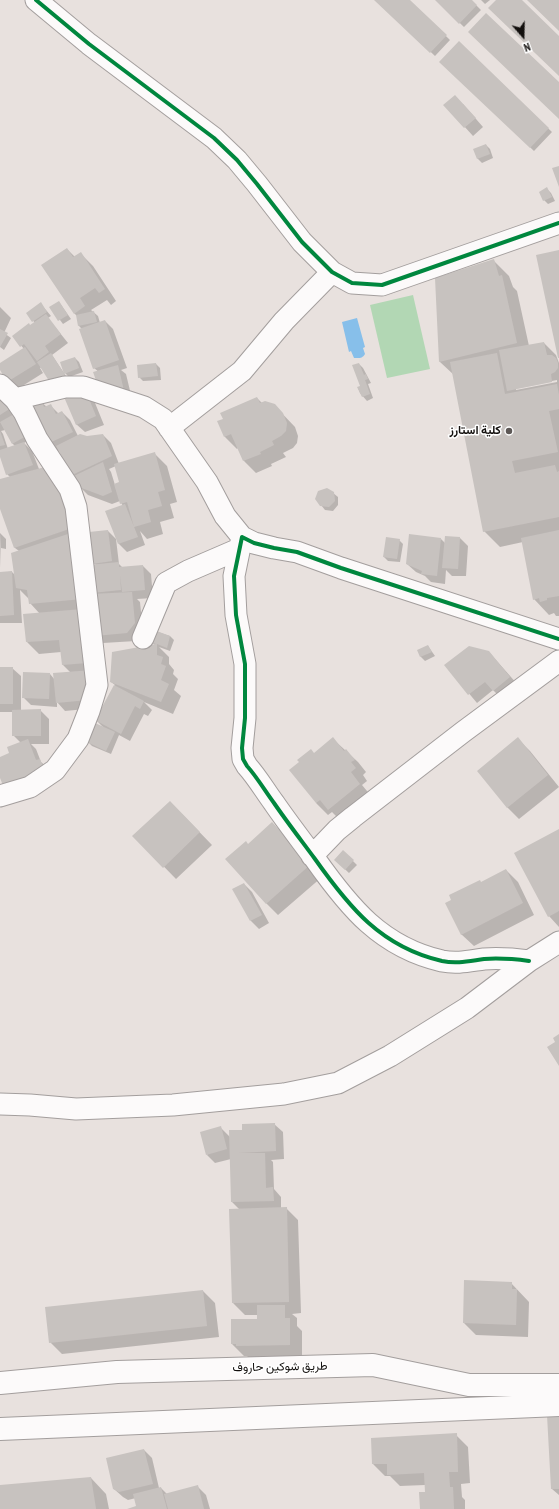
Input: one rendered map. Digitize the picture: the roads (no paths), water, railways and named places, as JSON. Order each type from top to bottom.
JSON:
[{"type":"main road","name":"طريق شوكين حاروف","points":[[0,1382],[117,1372],[373,1365],[468,1384],[559,1385]]},
{"type":"main road","points":[[0,1429],[559,1405]]},
{"type":"street","points":[[36,0],[89,44],[214,138],[237,160],[302,242],[332,272],[352,283],[382,285],[559,223]]},
{"type":"street","points":[[169,428],[242,371],[284,321],[332,272]]},
{"type":"street","points":[[7,392],[83,387],[144,407],[163,419],[207,482],[240,543],[234,576],[236,615],[245,664],[245,718],[242,755],[247,766],[312,856],[353,909],[373,927],[392,941],[442,961],[459,963],[484,959],[508,958],[529,961]]},
{"type":"street","points":[[0,796],[30,787],[55,770],[78,738],[89,712],[97,685],[76,507],[70,489],[37,439],[24,412],[7,392]]},
{"type":"street","points":[[143,638],[166,583],[240,543],[296,552],[559,639]]},
{"type":"street","points":[[312,856],[331,835],[353,817],[463,732],[559,661]]},
{"type":"street","points":[[0,1104],[76,1109],[173,1105],[284,1094],[338,1083],[390,1056],[467,1008],[529,961],[559,942]]},
{"type":"water","points":[[357,318],[365,347],[363,348],[365,354],[362,357],[354,358],[351,351],[349,352],[342,322]]},
{"type":"place","name":"كلية استارز","points":[[509,431]]}]
